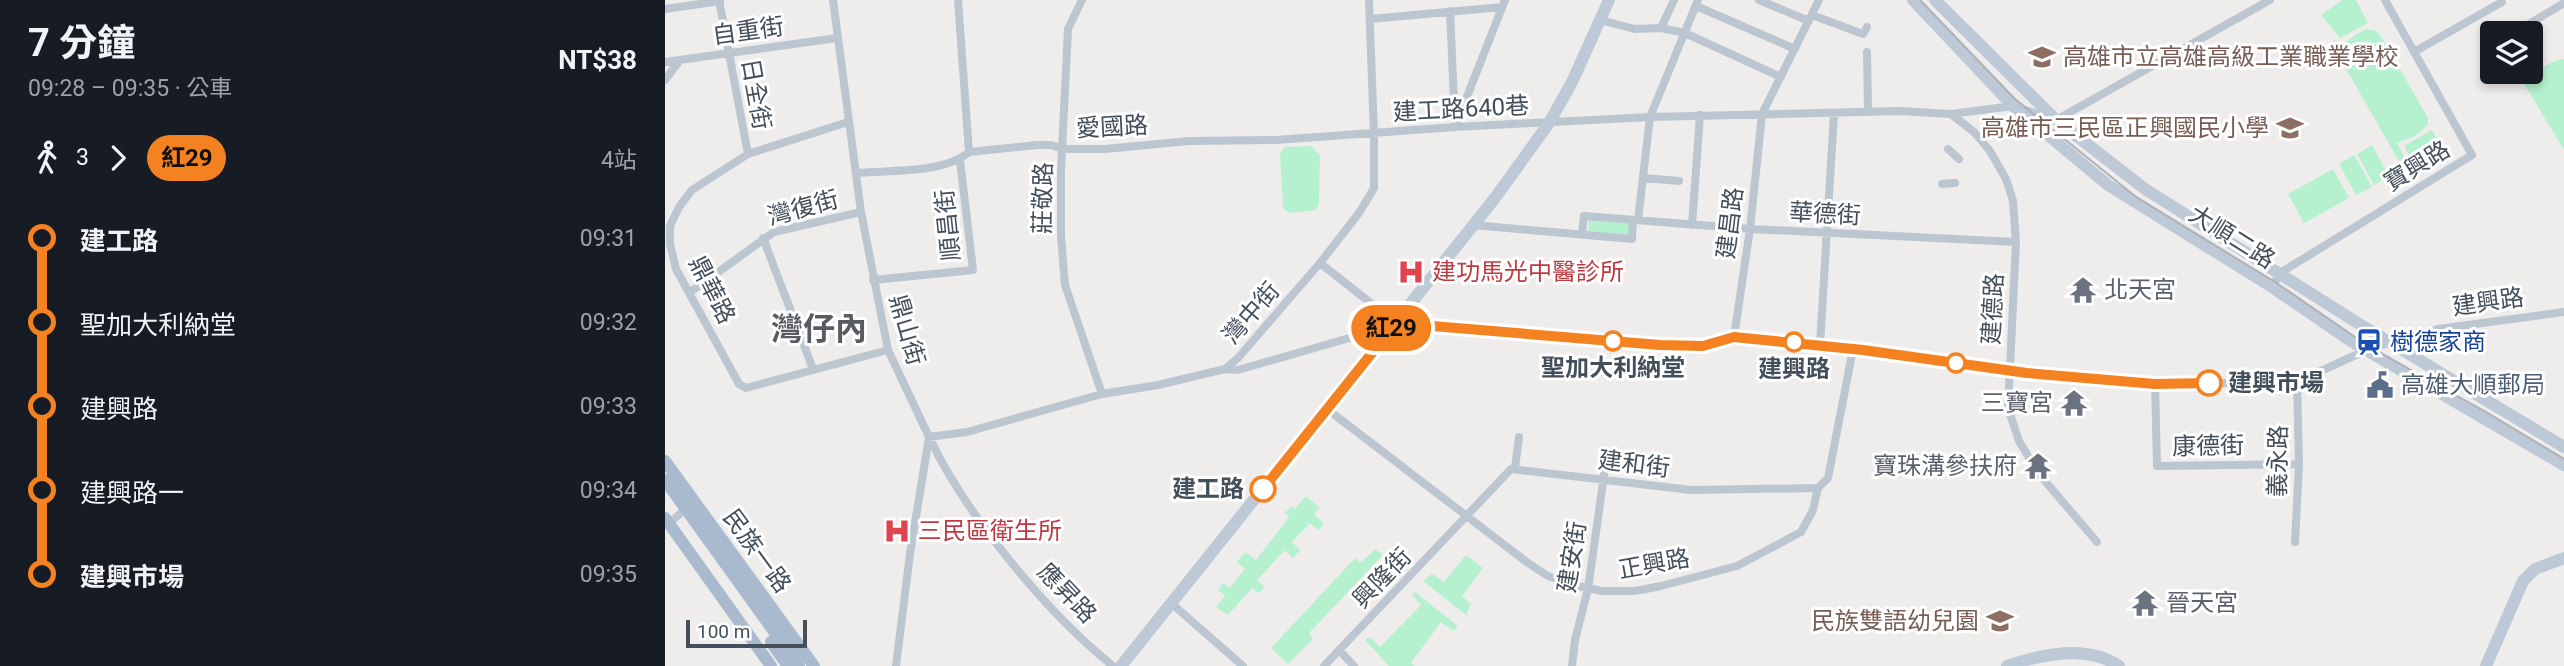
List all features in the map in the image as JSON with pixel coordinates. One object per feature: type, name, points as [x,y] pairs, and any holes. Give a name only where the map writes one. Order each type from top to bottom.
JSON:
[{"type":"main road","name":"民族一路","points":[[665,461],[814,666]]},
{"type":"main road","name":"民族一路","points":[[665,480],[799,666]]},
{"type":"main road","name":"民族一路","points":[[665,494],[788,666]]},
{"type":"main road","points":[[666,523],[771,666]]},
{"type":"street","name":"鼎山街","points":[[833,0],[861,212],[888,350],[929,437]]},
{"type":"street","name":"順昌街","points":[[958,0],[969,152]]},
{"type":"street","name":"莊敬路","points":[[1082,0],[1068,29],[1060,185],[1061,236],[1065,285],[1102,394]]},
{"type":"street","name":"灣中街","points":[[929,437],[967,432],[1102,394],[1157,385],[1225,369],[1238,358],[1320,263],[1359,213],[1374,188],[1369,0]]},
{"type":"street","points":[[1121,666],[1396,323],[1549,123],[1572,82],[1609,0]]},
{"type":"street","points":[[1661,28],[1674,0]]},
{"type":"street","points":[[1759,0],[1863,34],[1867,27]]},
{"type":"street","points":[[1762,114],[1819,0]]},
{"type":"street","name":"大順二路","points":[[1913,0],[2013,106],[2108,184],[2272,287],[2366,350],[2564,466]]},
{"type":"street","name":"大順二路","points":[[1935,0],[2056,120],[2145,189],[2389,342],[2564,447]]},
{"type":"street","points":[[1549,123],[1699,115],[1868,112],[1951,114],[2013,106],[2056,120],[2269,0]]},
{"type":"street","name":"寶興路","points":[[2272,287],[2280,273],[2472,155],[2385,0]]},
{"type":"street","points":[[2414,52],[2502,2],[2501,0]]},
{"type":"street","points":[[665,9],[720,1]]},
{"type":"street","name":"日全街","points":[[720,1],[748,154]]},
{"type":"street","points":[[1473,225],[1632,239],[1650,117],[1697,3],[1795,49]]},
{"type":"street","points":[[2534,21],[2564,3]]},
{"type":"street","points":[[1370,19],[1504,4],[1455,127]]},
{"type":"street","points":[[1450,11],[1455,127]]},
{"type":"street","points":[[1600,20],[1636,29],[1661,28],[1685,33],[1781,76]]},
{"type":"street","name":"自重街","points":[[665,62],[837,38]]},
{"type":"street","points":[[1867,52],[1868,112]]},
{"type":"street","points":[[665,80],[680,60]]},
{"type":"street","name":"建昌路","points":[[1734,337],[1750,229],[1762,114]]},
{"type":"street","points":[[1820,345],[1834,114]]},
{"type":"street","name":"建德路","points":[[1951,114],[1974,132],[1990,151],[2006,179],[2013,201],[2016,242],[2008,408],[2019,441],[2050,488],[2097,542]]},
{"type":"street","points":[[1692,225],[1699,115]]},
{"type":"street","name":"鼎華路","points":[[848,122],[748,154],[692,190],[679,207],[670,226],[668,244],[675,269],[739,384],[746,388],[888,350]]},
{"type":"street","name":"建工路640巷","points":[[1374,134],[1549,123]]},
{"type":"street","name":"愛國路","points":[[969,152],[1037,145],[1051,145],[1063,149],[1105,149],[1189,141],[1374,134]]},
{"type":"street","points":[[1948,149],[1959,159]]},
{"type":"street","points":[[856,173],[941,166],[960,160],[969,152]]},
{"type":"street","name":"順昌街","points":[[873,280],[973,270],[960,160]]},
{"type":"street","points":[[1643,178],[1678,181]]},
{"type":"street","points":[[1942,184],[1955,183]]},
{"type":"street","name":"灣復街","points":[[689,293],[774,232],[861,212]]},
{"type":"street","name":"華德街","points":[[1582,234],[1584,216],[1750,229],[2016,242]]},
{"type":"street","points":[[763,238],[813,369]]},
{"type":"street","points":[[1320,263],[1396,323]]},
{"type":"street","name":"建興路","points":[[1396,323],[1660,345],[1703,346],[1734,337],[1853,349],[2009,371],[2155,384],[2297,382],[2389,342],[2452,326],[2564,312]]},
{"type":"street","points":[[1225,369],[1238,370],[1396,323]]},
{"type":"street","name":"正興路","points":[[1327,409],[1548,576],[1588,589],[1635,591],[1737,566],[1801,532],[1813,510],[1818,488],[1828,478],[1853,349]]},
{"type":"street","name":"義永路","points":[[2295,542],[2299,464],[2297,382]]},
{"type":"street","name":"康德街","points":[[2155,384],[2157,466],[2299,464]]},
{"type":"street","points":[[896,666],[910,554],[929,437]]},
{"type":"street","name":"應昇路","points":[[929,437],[940,461],[1023,578],[1113,666]]},
{"type":"street","points":[[1467,517],[1511,469],[1515,468],[1519,437]]},
{"type":"street","name":"建安街","points":[[1572,666],[1575,640],[1588,589],[1607,454]]},
{"type":"street","name":"建和街","points":[[1515,468],[1691,490],[1818,488]]},
{"type":"street","points":[[666,523],[680,514]]},
{"type":"street","name":"興隆街","points":[[1324,666],[1467,517]]},
{"type":"street","points":[[2486,666],[2523,581],[2535,569],[2564,558]]},
{"type":"street","points":[[1171,603],[1243,666]]},
{"type":"street","points":[[1339,650],[1354,666]]},
{"type":"street","points":[[2007,666],[2029,658],[2081,652],[2096,654],[2119,666]]},
{"type":"green space","points":[[2342,0],[2356,0],[2368,23],[2340,38],[2321,15]]},
{"type":"green space","points":[[2365,29],[2376,31],[2382,38],[2428,118],[2428,125],[2415,136],[2397,143],[2409,165],[2403,168],[2331,43],[2336,40],[2340,45]]},
{"type":"green space","points":[[2564,59],[2564,150],[2524,84],[2543,84],[2543,68]]},
{"type":"green space","points":[[2432,130],[2440,144],[2412,160],[2404,146]]},
{"type":"green space","points":[[2372,145],[2389,176],[2374,185],[2357,154]]},
{"type":"green space","points":[[1311,146],[1320,155],[1319,203],[1316,210],[1289,213],[1283,207],[1280,153],[1285,147]]},
{"type":"green space","points":[[2354,155],[2372,187],[2356,195],[2339,164]]},
{"type":"green space","points":[[2333,169],[2349,198],[2304,223],[2288,194]]},
{"type":"green space","points":[[1589,219],[1631,222],[1630,235],[1588,232]]},
{"type":"green space","points":[[1306,496],[1320,508],[1314,514],[1324,524],[1318,530],[1310,523],[1292,542],[1300,550],[1293,558],[1285,550],[1257,580],[1265,587],[1259,593],[1252,588],[1228,615],[1216,607],[1225,596],[1218,590],[1223,583],[1230,588],[1245,569],[1237,562],[1245,552],[1256,560],[1289,517],[1285,513],[1291,506],[1295,509]]},
{"type":"green space","points":[[1375,549],[1383,555],[1309,633],[1313,639],[1288,664],[1271,648],[1355,558],[1361,563]]},
{"type":"green space","points":[[1466,555],[1483,568],[1462,596],[1471,604],[1466,615],[1423,581],[1432,574],[1444,582]]},
{"type":"green space","points":[[1415,592],[1458,626],[1453,631],[1441,622],[1411,663],[1415,666],[1389,666],[1365,640],[1370,637],[1380,647],[1421,605],[1412,595]]},
{"type":"tram line","points":[[1920,0],[2015,99],[2136,197],[2275,282],[2371,348],[2564,459]]},
{"type":"bus line","name":"紅29","points":[[1263,489],[1396,323],[1660,345],[1703,346],[1734,337],[1798,342],[2027,373],[2155,384],[2209,383]]},
{"type":"place","name":"高雄市立高雄高級工業職業學校","points":[[2042,57]]},
{"type":"place","name":"高雄市三民區正興國民小學","points":[[2290,128]]},
{"type":"place","name":"建功馬光中醫診所","points":[[1411,272]]},
{"type":"place","name":"北天宮","points":[[2083,290]]},
{"type":"place","name":"聖加大利納堂","points":[[1613,341]]},
{"type":"place","name":"建興路","points":[[1794,342]]},
{"type":"place","name":"樹德家商","points":[[2369,342]]},
{"type":"place","name":"建興市場","points":[[2209,383]]},
{"type":"place","name":"高雄大順郵局","points":[[2380,385]]},
{"type":"place","name":"三寶宮","points":[[2074,403]]},
{"type":"place","name":"寶珠溝參扶府","points":[[2038,466]]},
{"type":"place","name":"建工路","points":[[1263,489]]},
{"type":"place","name":"三民區衛生所","points":[[897,531]]},
{"type":"place","name":"晉天宮","points":[[2145,603]]},
{"type":"place","name":"民族雙語幼兒園","points":[[2000,621]]},
{"type":"district","name":"灣仔內","points":[[819,329]]}]
